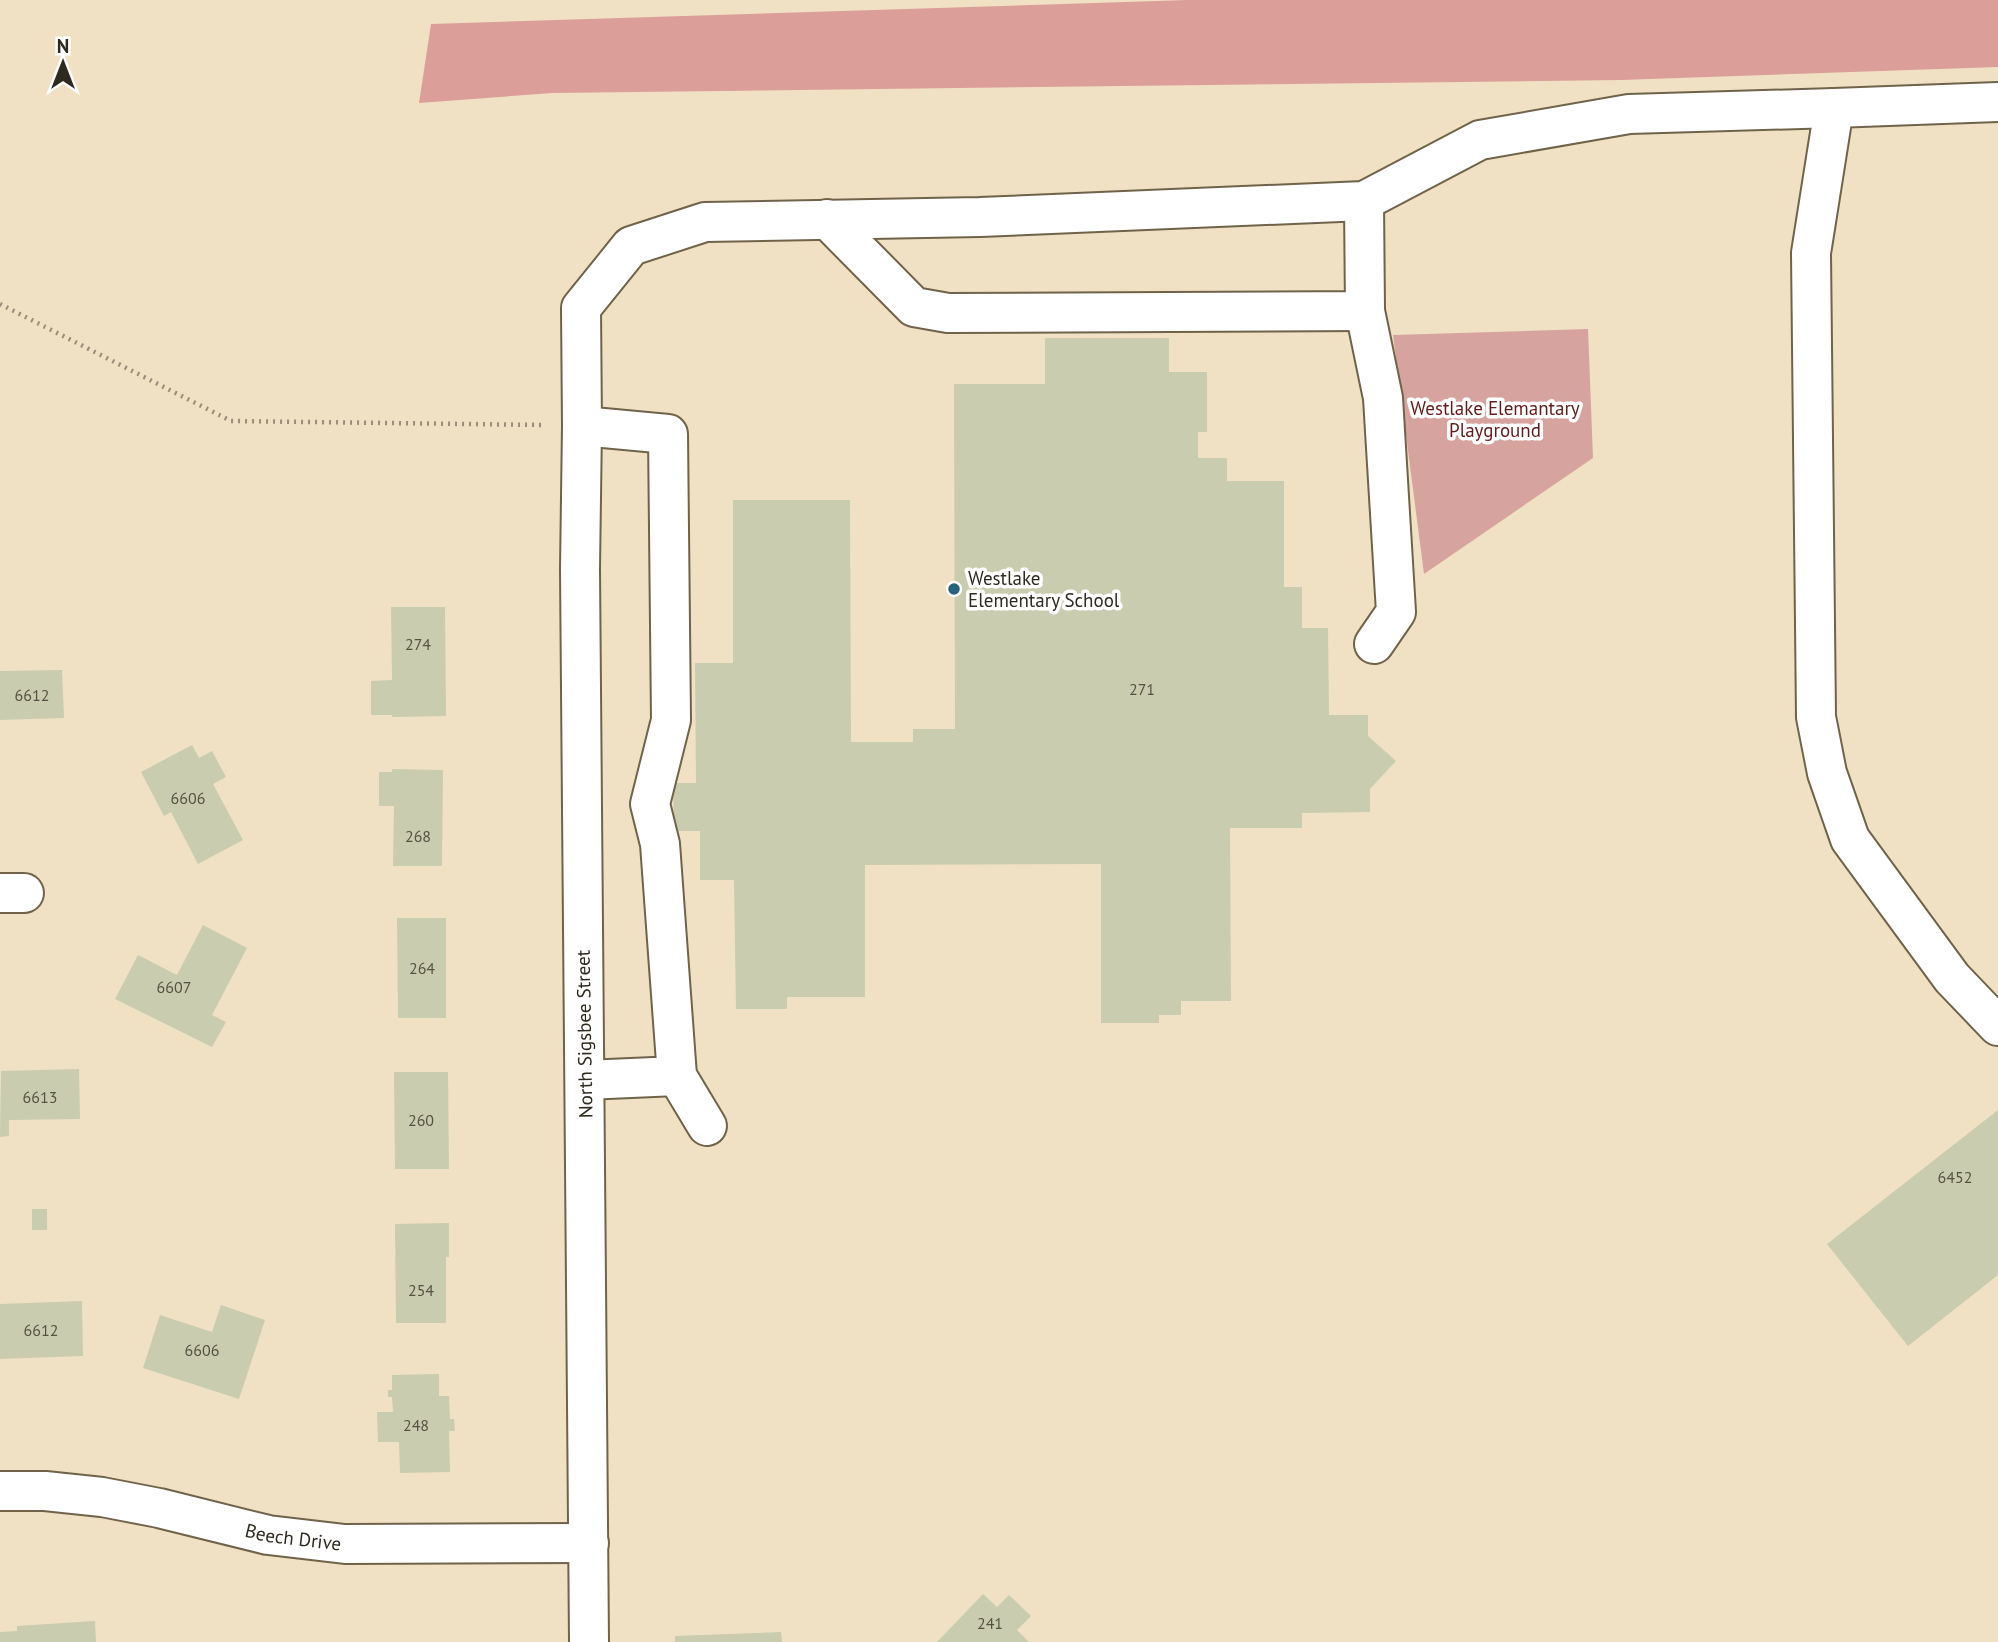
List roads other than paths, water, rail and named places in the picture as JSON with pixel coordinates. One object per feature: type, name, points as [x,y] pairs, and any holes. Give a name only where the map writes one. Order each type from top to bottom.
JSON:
[{"type":"street","points":[[1374,643],[1396,612],[1383,398],[1365,311],[1364,201],[1480,140],[1629,114],[1998,102]]},
{"type":"street","points":[[1834,108],[1811,253],[1816,717],[1827,773],[1850,839],[1952,978],[1989,1008]]},
{"type":"street","name":"North Sigsbee Street","points":[[589,1642],[580,569],[581,308],[631,246],[705,222],[980,216],[1364,201]]},
{"type":"street","points":[[827,219],[914,307],[948,313],[1365,311]]},
{"type":"street","points":[[582,426],[668,434],[671,720],[650,804],[660,844],[677,1076],[707,1126]]},
{"type":"street","points":[[584,1080],[677,1076]]},
{"type":"street","name":"Beech Drive","points":[[0,1491],[45,1491],[102,1497],[159,1507],[268,1535],[345,1544],[589,1543]]},
{"type":"place","name":"Westlake Elementary School","points":[[954,589]]},
{"type":"park label","name":"Westlake Elemantary Playground","points":[[1495,419]]}]
